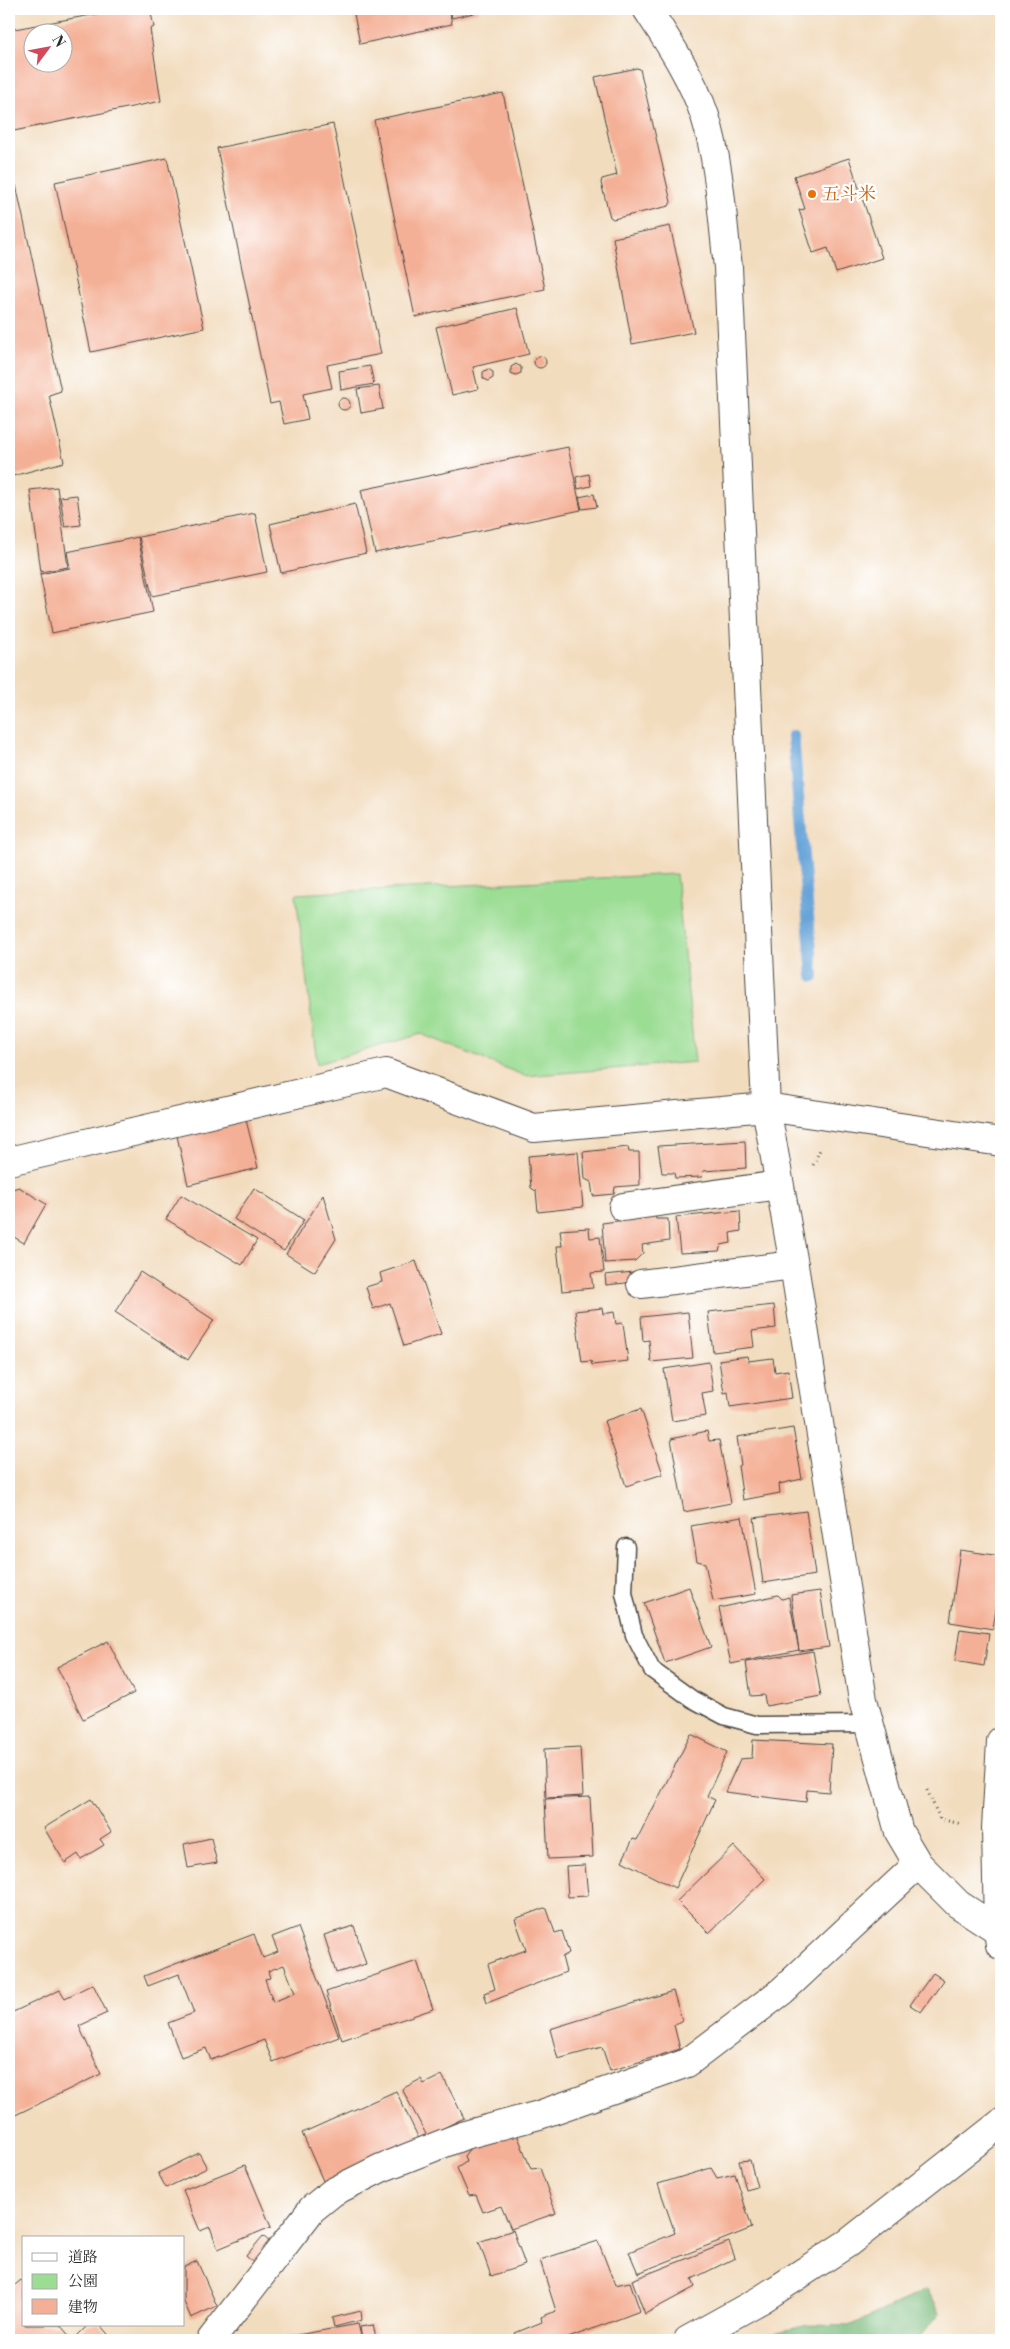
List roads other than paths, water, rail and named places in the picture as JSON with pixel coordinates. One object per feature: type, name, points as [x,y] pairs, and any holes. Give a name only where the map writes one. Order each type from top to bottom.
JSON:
[{"type":"street","points":[[648,9],[684,66],[705,116],[717,171],[728,267],[766,1107],[794,1265],[863,1700],[898,1832],[918,1864],[958,1904],[1000,1937]]},
{"type":"street","points":[[9,1161],[386,1073],[534,1128],[766,1107],[1001,1142]]},
{"type":"street","points":[[623,1207],[779,1185]]},
{"type":"street","points":[[641,1284],[794,1265]]},
{"type":"street","points":[[1000,1937],[996,1822],[1001,1741]]},
{"type":"street","points":[[211,2340],[312,2209],[333,2192],[381,2168],[465,2135],[539,2115],[687,2063],[782,1991],[918,1864]]},
{"type":"street","points":[[688,2340],[762,2299],[848,2243],[1001,2122]]},
{"type":"lane","points":[[626,1548],[624,1593],[634,1635],[652,1670],[692,1699],[724,1716],[757,1725],[869,1724]]},
{"type":"waterway","points":[[793,736],[813,976]]},
{"type":"place","name":"五斗米","points":[[812,194]]}]
